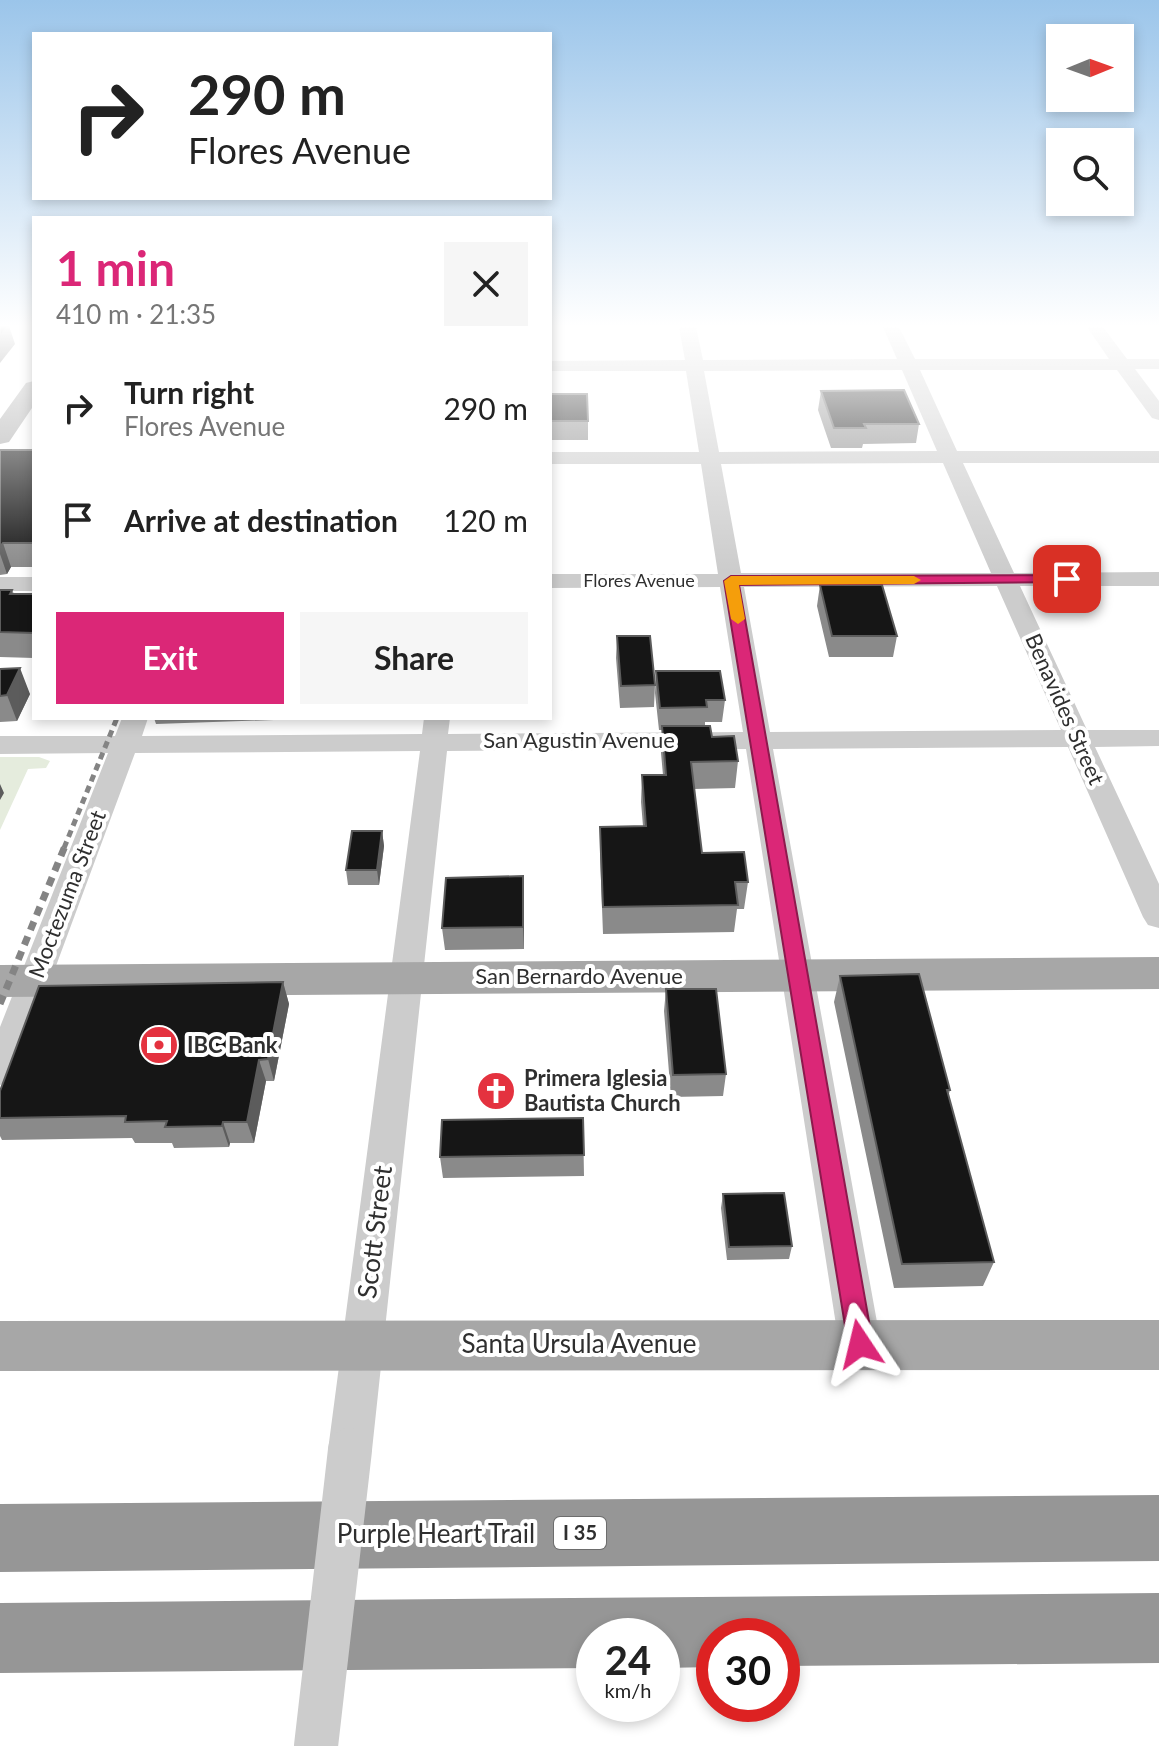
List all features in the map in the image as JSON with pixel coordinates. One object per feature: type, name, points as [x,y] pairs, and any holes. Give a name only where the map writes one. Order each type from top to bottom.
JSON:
[{"type":"highway","name":"Purple Heart Trail","points":[[0,1538],[1159,1528]]},
{"type":"highway","points":[[0,1638],[1159,1628]]},
{"type":"main road","points":[[0,437],[20,408]]},
{"type":"main road","name":"San Bernardo Avenue","points":[[17,980],[1159,973]]},
{"type":"main road","name":"Santa Ursula Avenue","points":[[0,1346],[1159,1345]]},
{"type":"street","points":[[702,408],[860,1344]]},
{"type":"street","name":"Benavides Street","points":[[929,408],[1159,917]]},
{"type":"street","points":[[552,458],[1159,457]]},
{"type":"street","name":"Flores Avenue","points":[[552,581],[1159,579]]},
{"type":"street","points":[[0,584],[32,584]]},
{"type":"street","name":"San Agustin Avenue","points":[[0,745],[130,732],[436,730],[759,740],[1159,738]]},
{"type":"street","name":"Scott Street","points":[[316,1746],[361,1344],[436,730]]},
{"type":"street","name":"Moctezuma Street","points":[[0,1071],[17,980],[130,732]]},
{"type":"green space","points":[[0,757],[39,757],[50,761],[46,768],[28,769],[0,830]]},
{"type":"building","points":[[552,408],[588,408],[588,421],[552,421]]},
{"type":"building","points":[[827,408],[912,408],[919,424],[864,424],[866,428],[834,428]]},
{"type":"building","points":[[0,450],[32,450],[32,543],[3,543],[0,547]]},
{"type":"building","points":[[820,585],[882,585],[897,636],[832,636]]},
{"type":"building","points":[[0,590],[12,590],[10,594],[32,594],[32,633],[0,632]]},
{"type":"building","points":[[617,636],[650,636],[655,685],[621,686]]},
{"type":"building","points":[[20,668],[7,695],[0,696],[0,669]]},
{"type":"building","points":[[656,671],[720,671],[725,700],[706,700],[707,707],[660,708]]},
{"type":"building","points":[[662,726],[710,726],[712,737],[734,736],[738,761],[691,762],[702,853],[744,852],[748,882],[735,882],[738,905],[603,907],[600,827],[646,826],[642,775],[666,775]]},
{"type":"building","points":[[352,831],[382,831],[377,870],[346,870]]},
{"type":"building","points":[[523,876],[523,927],[442,928],[446,878]]},
{"type":"building","points":[[919,974],[994,1262],[902,1264],[840,976]]},
{"type":"building","name":"IBC Bank","points":[[283,982],[268,1059],[259,1060],[247,1122],[223,1122],[222,1126],[165,1127],[167,1121],[125,1122],[126,1116],[0,1118],[0,1091],[39,986]]},
{"type":"building","points":[[666,989],[716,989],[726,1074],[673,1075]]},
{"type":"building","points":[[583,1118],[584,1155],[440,1157],[442,1120]]},
{"type":"building","points":[[784,1193],[792,1246],[729,1247],[723,1194]]},
{"type":"railway","points":[[64,848],[116,720]]},
{"type":"railway","points":[[0,1004],[65,846]]},
{"type":"slow traffic","points":[[738,619],[731,581],[914,580]]},
{"type":"place","name":"IBC Bank","points":[[159,1045]]},
{"type":"place","name":"Primera Iglesia Bautista Church","points":[[496,1091]]},
{"type":"route","points":[[860,1344],[731,581],[1067,579]]}]
